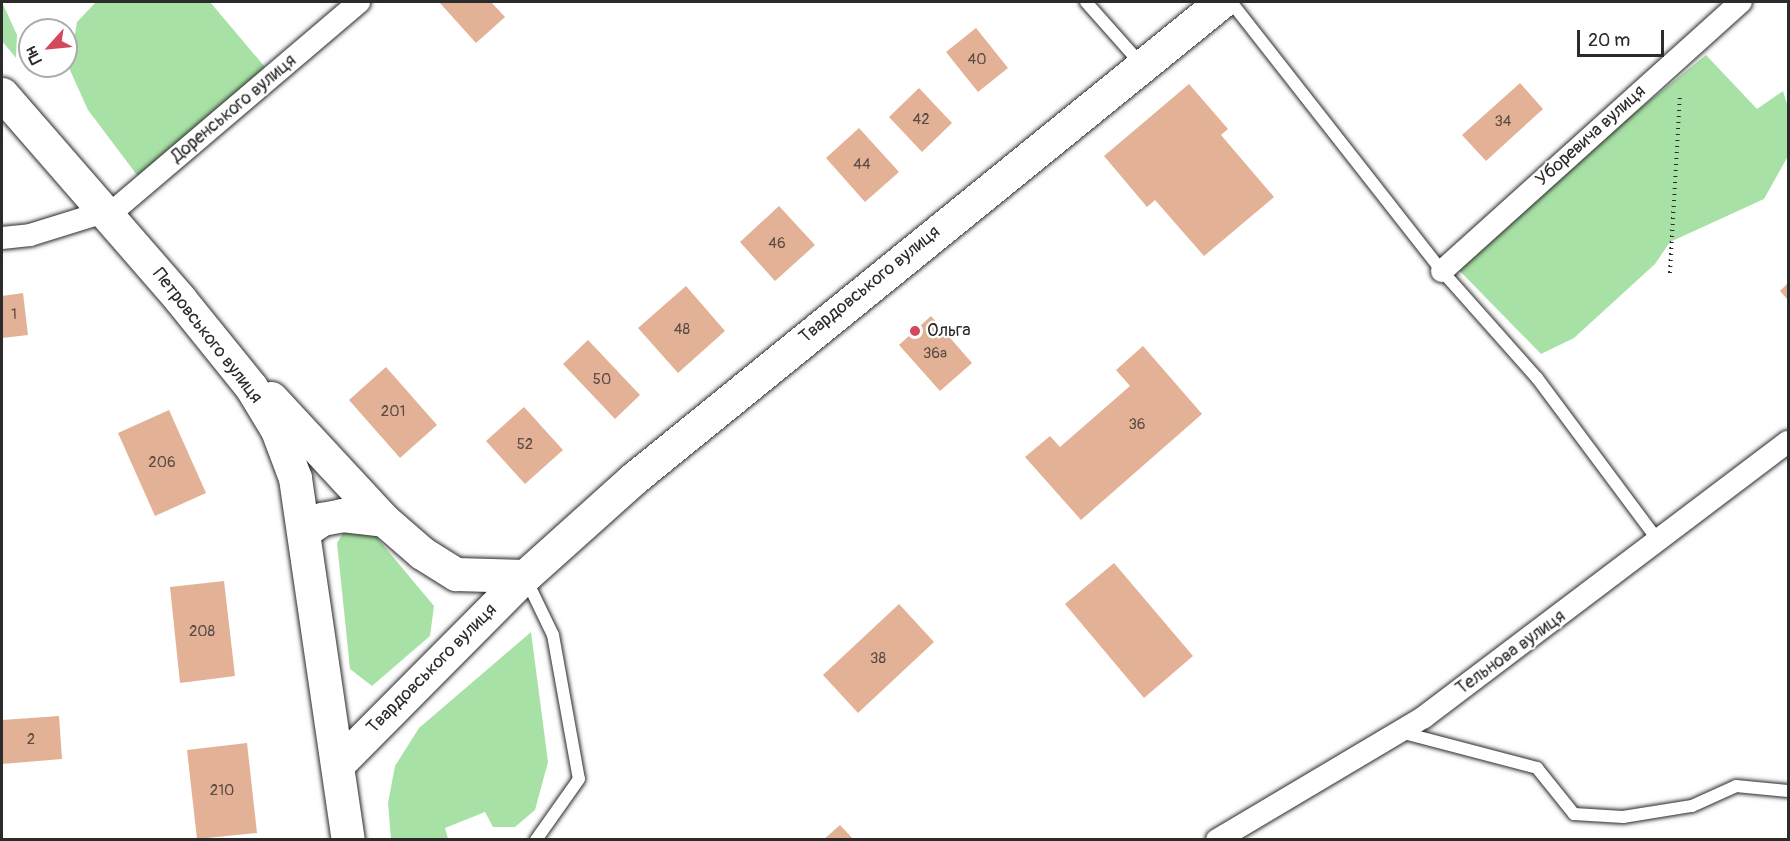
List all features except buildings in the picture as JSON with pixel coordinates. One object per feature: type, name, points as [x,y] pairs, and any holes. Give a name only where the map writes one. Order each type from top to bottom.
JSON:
[{"type":"main road","name":"Твардовського вулиця","points":[[339,763],[525,576],[633,479],[1141,64],[1221,2]]},
{"type":"main road","name":"Петровського вулиця","points":[[2,94],[180,300],[251,387],[277,430],[295,478],[339,763],[348,840]]},
{"type":"main road","name":"Твардовського вулиця","points":[[180,300],[384,520],[456,574],[525,576]]},
{"type":"main road","points":[[304,531],[322,519],[342,515],[384,520]]},
{"type":"street","name":"Доренського вулиця","points":[[106,214],[359,2]]},
{"type":"street","name":"Уборевича вулиця","points":[[1442,271],[1741,2]]},
{"type":"street","points":[[2,237],[106,214]]},
{"type":"street","name":"Тельнова вулиця","points":[[1217,840],[1399,732],[1660,543],[1788,442]]},
{"type":"lane","points":[[1086,2],[1141,64]]},
{"type":"lane","points":[[1231,2],[1442,271],[1537,378],[1660,543]]},
{"type":"lane","points":[[525,576],[552,635],[579,779],[536,840]]},
{"type":"lane","points":[[1399,732],[1538,768],[1574,814],[1623,817],[1692,806],[1737,786],[1788,791]]},
{"type":"path","points":[[1670,273],[1669,214],[1686,51]]},
{"type":"green space","points":[[2,2],[17,35],[16,58],[2,41]]},
{"type":"green space","points":[[96,2],[210,2],[270,73],[140,179],[88,110],[74,78],[78,78],[78,21]]},
{"type":"green space","points":[[1706,55],[1757,109],[1783,91],[1788,107],[1788,156],[1764,199],[1670,242],[1655,264],[1574,338],[1541,354],[1451,262]]},
{"type":"green space","points":[[346,528],[373,533],[434,606],[430,636],[372,686],[350,669],[337,543]]},
{"type":"green space","points":[[531,632],[548,762],[535,810],[515,827],[493,827],[485,812],[445,828],[448,839],[391,839],[388,803],[395,766],[419,728]]},
{"type":"place","name":"Ольга","points":[[915,331]]}]
